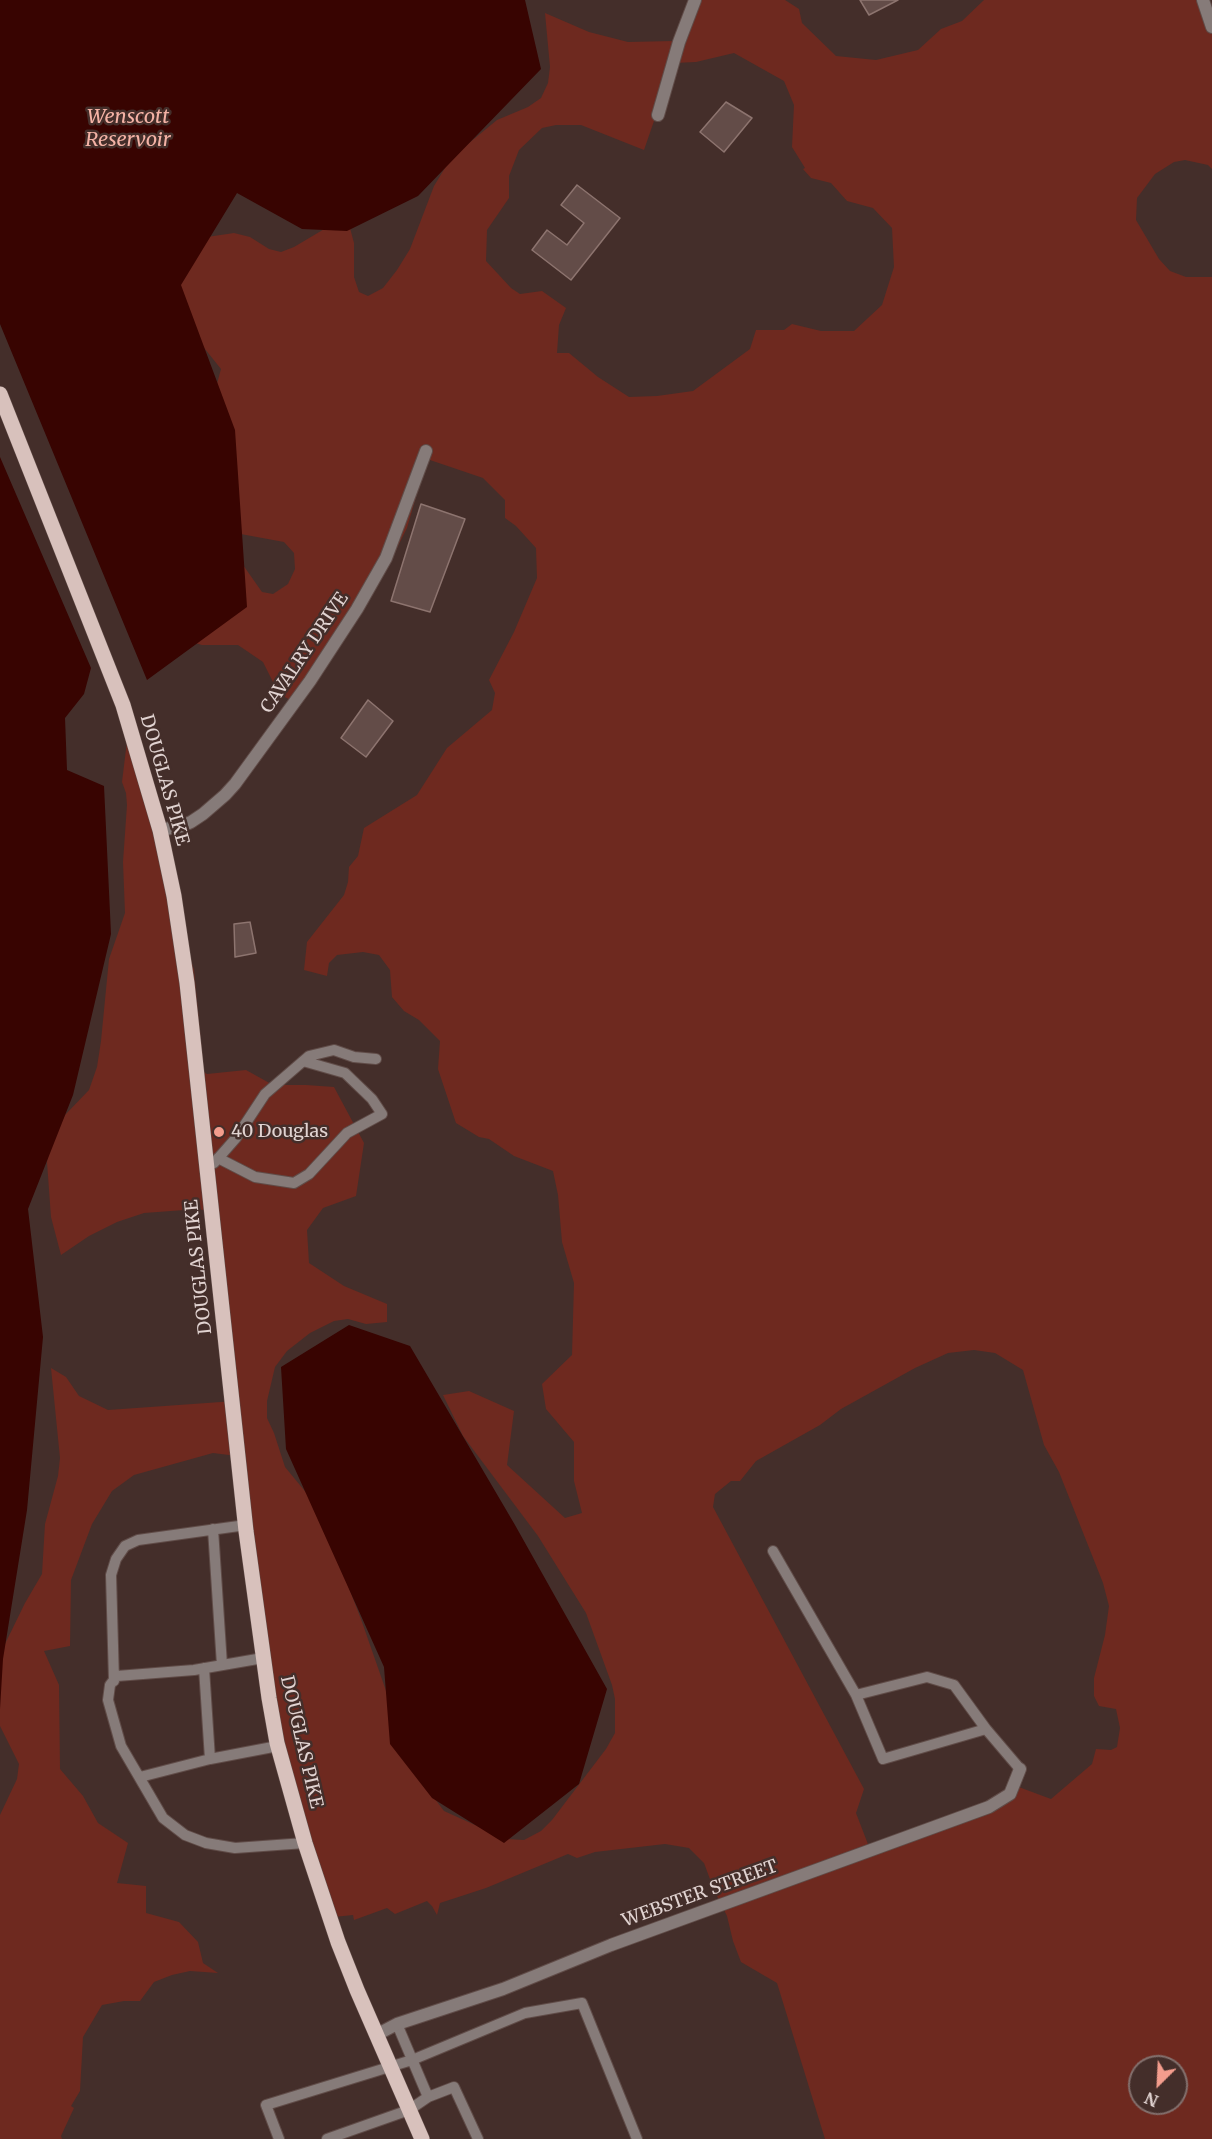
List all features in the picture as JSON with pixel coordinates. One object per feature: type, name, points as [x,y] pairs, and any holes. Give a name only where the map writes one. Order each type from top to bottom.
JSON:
[{"type":"main road","name":"DOUGLAS PIKE","points":[[0,394],[123,705],[160,830],[174,896],[187,984],[246,1525],[268,1698],[278,1746],[305,1843],[338,1942],[422,2139]]},
{"type":"street","points":[[658,115],[679,42],[695,0]]},
{"type":"street","points":[[1203,0],[1212,27]]},
{"type":"street","name":"CAVALRY DRIVE","points":[[160,830],[191,822],[204,814],[225,795],[310,681],[357,609],[386,558],[426,451]]},
{"type":"street","name":"WEBSTER STREET","points":[[376,2035],[397,2024],[503,1989],[611,1945],[989,1807],[1010,1794],[1020,1769]]},
{"type":"lane","points":[[208,1170],[236,1138],[264,1094],[309,1056],[334,1050],[354,1057],[376,1059]]},
{"type":"lane","points":[[218,1158],[255,1177],[294,1183],[309,1174],[347,1133],[382,1114],[372,1099],[345,1073],[303,1061]]},
{"type":"lane","points":[[114,1681],[111,1575],[116,1559],[125,1546],[138,1540],[246,1525]]},
{"type":"lane","points":[[213,1529],[222,1665]]},
{"type":"lane","points":[[773,1551],[856,1695],[883,1759],[986,1729]]},
{"type":"lane","points":[[263,1658],[204,1668],[117,1676],[110,1685],[108,1700],[121,1746],[164,1818],[185,1835],[206,1843],[235,1848],[305,1843]]},
{"type":"lane","points":[[204,1668],[210,1759]]},
{"type":"lane","points":[[856,1695],[927,1677],[954,1685],[986,1729],[1020,1769]]},
{"type":"lane","points":[[140,1778],[210,1759],[278,1746]]},
{"type":"lane","points":[[279,2139],[266,2105],[412,2060],[525,2013],[582,2003],[637,2139]]},
{"type":"lane","points":[[397,2024],[428,2097]]},
{"type":"lane","points":[[327,2139],[409,2110],[428,2097],[454,2087],[478,2139]]},
{"type":"shaded area","points":[[697,0],[785,0],[799,9],[802,23],[836,56],[876,60],[918,50],[941,29],[962,21],[984,0],[1202,0],[1212,25],[1212,169],[1208,165],[1185,160],[1174,162],[1155,174],[1137,198],[1136,220],[1159,259],[1170,271],[1186,277],[1212,277],[1212,2139],[825,2139],[777,1983],[741,1962],[727,1916],[704,1863],[689,1848],[665,1844],[595,1852],[577,1858],[568,1854],[486,1888],[440,1903],[437,1915],[427,1901],[395,1914],[387,1908],[354,1920],[353,1915],[334,1917],[271,1702],[237,1456],[213,1453],[134,1475],[112,1491],[92,1524],[71,1580],[70,1646],[44,1651],[59,1685],[60,1769],[83,1796],[98,1823],[128,1843],[117,1883],[146,1886],[146,1913],[179,1922],[198,1942],[203,1963],[218,1973],[190,1971],[172,1975],[154,1982],[140,2001],[102,2005],[83,2037],[80,2091],[71,2106],[74,2108],[61,2136],[62,2139],[0,2139],[0,1815],[17,1779],[19,1764],[0,1726],[0,1661],[5,1644],[42,1574],[45,1524],[58,1476],[60,1458],[51,1368],[66,1377],[79,1396],[108,1410],[235,1401],[213,1212],[198,1209],[144,1213],[117,1222],[89,1236],[61,1255],[51,1217],[47,1162],[50,1145],[65,1115],[89,1090],[97,1067],[109,959],[125,913],[123,862],[127,805],[122,782],[127,741],[194,970],[204,1072],[207,1074],[246,1070],[273,1085],[334,1087],[364,1143],[356,1196],[323,1208],[307,1230],[309,1263],[344,1286],[387,1304],[387,1322],[366,1324],[348,1319],[334,1321],[310,1333],[287,1351],[275,1367],[267,1401],[267,1418],[285,1467],[318,1507],[399,1728],[435,1799],[444,1811],[506,1839],[524,1840],[541,1831],[552,1820],[606,1749],[615,1733],[615,1699],[612,1685],[586,1613],[538,1536],[463,1436],[443,1395],[469,1391],[514,1411],[507,1465],[565,1518],[582,1513],[574,1481],[574,1442],[546,1409],[542,1384],[572,1355],[574,1283],[562,1242],[558,1195],[553,1171],[514,1156],[489,1139],[479,1137],[456,1123],[438,1069],[440,1041],[419,1020],[404,1011],[392,997],[390,970],[379,955],[363,952],[337,955],[329,963],[327,976],[304,970],[307,942],[344,895],[349,867],[358,856],[364,828],[417,795],[447,748],[492,710],[495,693],[489,680],[514,632],[537,578],[536,548],[516,526],[505,518],[505,500],[483,478],[427,459],[407,528],[390,562],[298,704],[279,694],[263,662],[238,645],[202,645],[185,640],[243,565],[262,592],[273,594],[288,584],[295,569],[294,553],[284,542],[219,530],[215,391],[221,369],[193,334],[181,294],[181,276],[207,237],[234,233],[250,237],[269,249],[281,252],[326,228],[350,228],[354,243],[354,277],[359,292],[368,296],[383,288],[410,249],[434,186],[448,163],[497,120],[528,107],[541,98],[548,83],[550,67],[545,13],[589,32],[628,42],[674,41]],"holes":[[[734,53],[784,81],[794,105],[792,147],[805,168],[803,169],[811,178],[831,183],[847,201],[873,208],[892,228],[894,267],[882,305],[854,331],[821,331],[792,324],[784,330],[756,330],[750,349],[693,391],[629,397],[598,377],[569,353],[557,353],[559,325],[566,308],[542,291],[520,294],[511,288],[486,261],[487,230],[509,198],[509,176],[519,150],[542,128],[556,125],[581,125],[644,150],[674,63],[696,62]],[[974,1350],[995,1353],[1023,1370],[1044,1445],[1059,1472],[1103,1583],[1109,1606],[1105,1635],[1094,1678],[1094,1696],[1099,1706],[1116,1709],[1120,1728],[1117,1747],[1111,1750],[1096,1749],[1092,1764],[1051,1799],[1016,1786],[981,1812],[871,1852],[856,1813],[864,1789],[713,1507],[715,1494],[731,1481],[740,1481],[756,1461],[820,1425],[841,1409],[915,1368],[948,1353]]]},
{"type":"water","name":"Wenscott Reservoir","points":[[0,0],[525,0],[541,69],[418,196],[347,231],[302,229],[237,193],[181,285],[235,430],[247,607],[147,680],[0,324]]},
{"type":"water","points":[[0,457],[91,668],[84,694],[65,718],[67,770],[104,786],[111,934],[73,1095],[28,1209],[43,1337],[27,1510],[3,1659],[0,1709]]},
{"type":"water","points":[[349,1325],[410,1346],[515,1525],[607,1689],[579,1784],[504,1843],[432,1798],[390,1744],[384,1667],[286,1449],[281,1367]]},
{"type":"building","points":[[860,0],[898,0],[869,15]]},
{"type":"building","points":[[726,102],[752,118],[724,152],[700,132]]},
{"type":"building","points":[[577,185],[620,218],[571,280],[532,250],[547,230],[567,245],[584,223],[561,205]]},
{"type":"building","points":[[421,504],[465,519],[430,612],[391,601]]},
{"type":"building","points":[[368,700],[393,721],[366,757],[341,738]]},
{"type":"building","points":[[250,922],[256,953],[235,957],[234,924]]},
{"type":"place","name":"40 Douglas","points":[[219,1132]]}]
